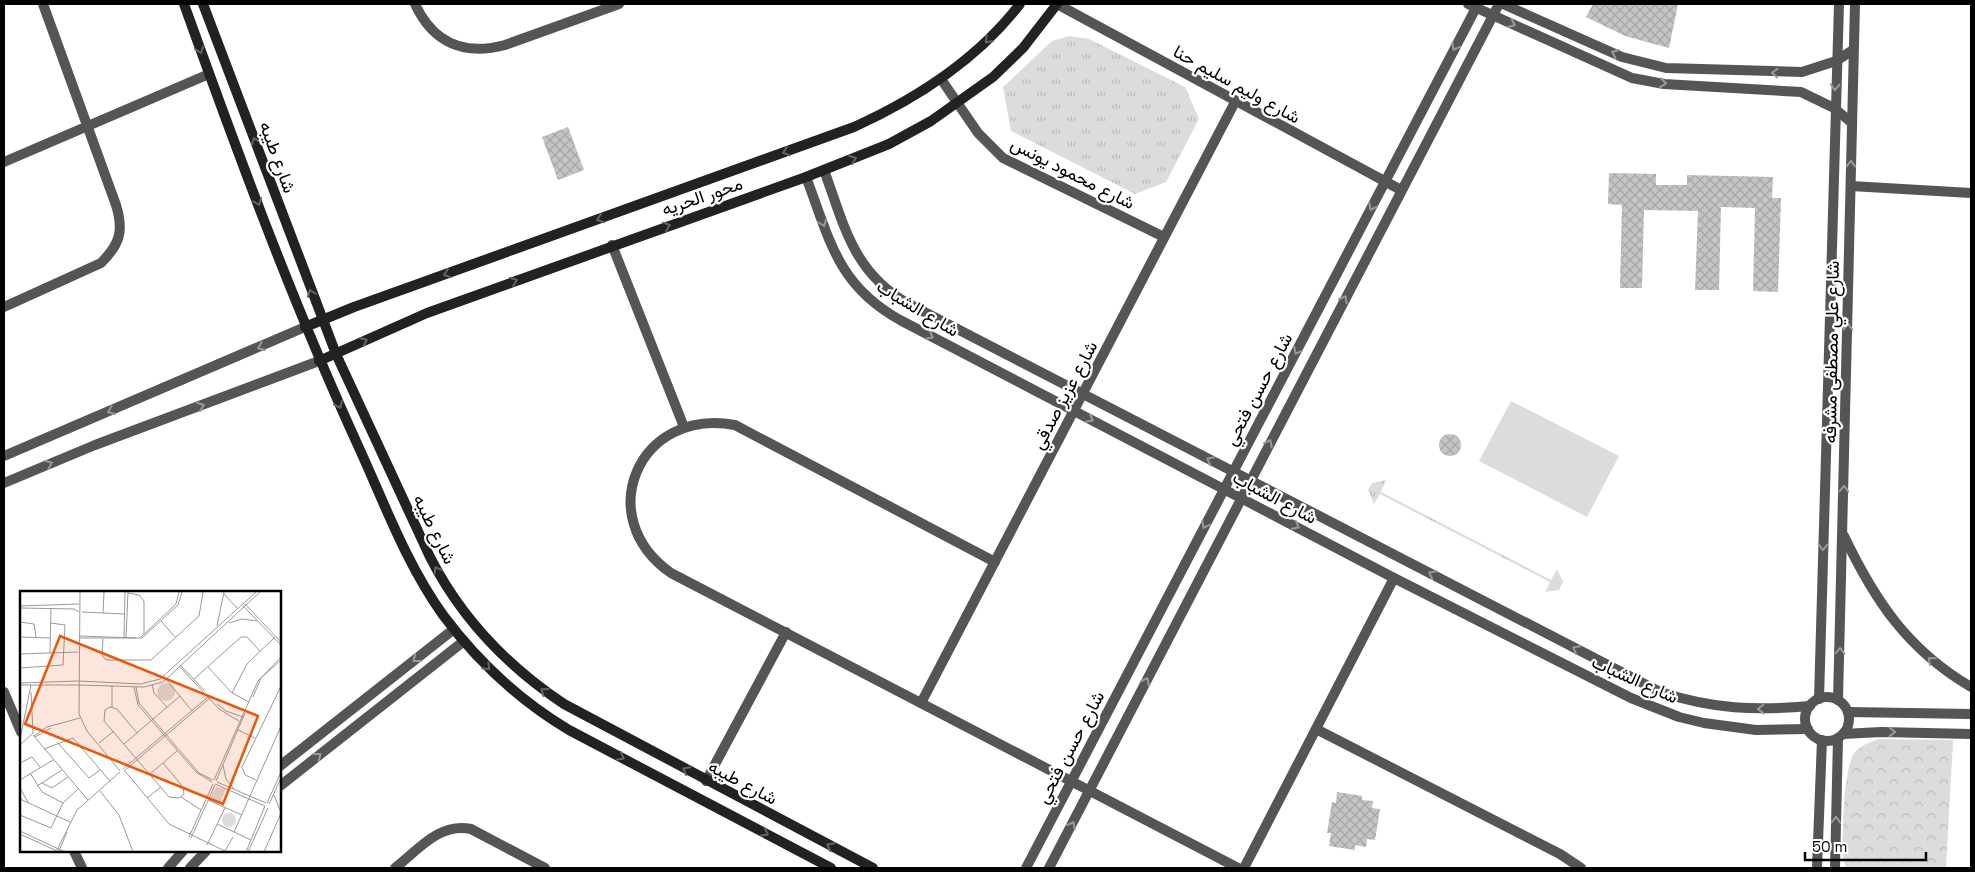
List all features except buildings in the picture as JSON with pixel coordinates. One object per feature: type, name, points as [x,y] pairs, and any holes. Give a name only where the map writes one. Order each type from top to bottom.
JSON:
[{"type":"main road","name":"شارع طيبه","points":[[184,4],[319,361],[412,564],[431,598],[454,629],[505,684],[552,720],[831,868]]},
{"type":"main road","name":"شارع طيبه","points":[[204,4],[336,354],[434,565],[458,604],[480,633],[519,672],[564,704],[873,868]]},
{"type":"main road","name":"محور الحريه","points":[[305,327],[832,136],[876,118],[940,79],[986,42],[1020,4]]},
{"type":"main road","name":"محور الحريه","points":[[319,361],[427,313],[612,245],[806,177],[889,144],[957,104],[1010,61],[1036,34],[1057,4]]},
{"type":"street","points":[[4,307],[94,267],[113,252],[119,237],[121,220],[89,126],[43,4]]},
{"type":"street","points":[[415,4],[426,23],[444,40],[474,50],[490,49],[505,45],[619,4]]},
{"type":"street","name":"شارع وليم سليم حنا","points":[[1057,4],[1235,102],[1401,190]]},
{"type":"street","points":[[1501,4],[1622,57],[1666,68],[1782,73],[1802,72],[1836,61],[1853,50]]},
{"type":"street","name":"شارع حسن فتحي","points":[[1049,868],[1401,190],[1493,15],[1501,4]]},
{"type":"street","name":"شارع علي مصطفى مشرفه","points":[[1819,699],[1834,108],[1839,4]]},
{"type":"street","name":"شارع علي مصطفى مشرفه","points":[[1838,700],[1854,4]]},
{"type":"street","points":[[1474,5],[1632,78],[1664,84],[1800,92],[1834,108],[1852,123]]},
{"type":"street","name":"شارع حسن فتحي","points":[[1026,868],[1385,182],[1474,5]]},
{"type":"street","points":[[4,162],[209,74]]},
{"type":"street","name":"شارع محمود يونس","points":[[940,79],[978,133],[1003,158],[1164,237]]},
{"type":"street","name":"شارع عزيز صدقي","points":[[921,703],[1235,102]]},
{"type":"street","name":"شارع الشباب","points":[[824,170],[855,253],[867,271],[883,287],[907,304],[1083,392],[1249,481],[1660,692],[1708,706],[1733,709],[1810,706]]},
{"type":"street","name":"شارع الشباب","points":[[806,177],[839,262],[847,277],[871,302],[900,320],[1394,578],[1655,708],[1704,723],[1730,728],[1808,729]]},
{"type":"street","points":[[1851,186],[1971,193]]},
{"type":"street","points":[[612,245],[684,427]]},
{"type":"street","points":[[4,456],[305,327]]},
{"type":"street","points":[[4,482],[95,445],[319,361]]},
{"type":"street","points":[[994,562],[751,431],[718,422],[701,422],[684,427],[659,442],[649,452],[637,472],[631,495],[631,510],[640,540],[659,564],[671,573],[1238,868]]},
{"type":"street","points":[[1843,535],[1868,583],[1898,628],[1938,666],[1971,687]]},
{"type":"street","points":[[1244,868],[1394,578]]},
{"type":"street","points":[[281,765],[454,629]]},
{"type":"street","points":[[706,781],[786,632]]},
{"type":"street","points":[[281,785],[464,641]]},
{"type":"street","points":[[4,692],[20,730]]},
{"type":"street","points":[[1835,868],[1841,736],[1849,723],[1848,712],[1838,700],[1829,697],[1819,699],[1810,706],[1806,718],[1808,729],[1816,738],[1822,740],[1841,736],[1881,732],[1971,734]]},
{"type":"street","points":[[1848,712],[1971,714]]},
{"type":"street","points":[[1316,729],[1560,854],[1581,868]]},
{"type":"street","points":[[1817,868],[1822,740]]},
{"type":"street","points":[[396,868],[443,830],[462,827],[545,868]]},
{"type":"street","points":[[74,852],[82,868]]},
{"type":"street","points":[[168,868],[182,852]]},
{"type":"street","points":[[190,868],[205,852]]},
{"type":"green space","points":[[1069,36],[1089,39],[1185,87],[1199,119],[1166,182],[1135,194],[1011,131],[1003,87],[1052,41]]},
{"type":"green space","points":[[1511,401],[1619,456],[1587,517],[1479,461]]},
{"type":"green space","points":[[1386,480],[1381,492],[1551,580],[1557,569],[1563,582],[1559,590],[1545,592],[1550,582],[1380,494],[1374,504],[1368,490],[1372,483]]},
{"type":"green space","points":[[1879,739],[1953,740],[1946,868],[1846,868],[1842,853],[1844,800],[1848,771],[1855,752],[1860,747]]}]
